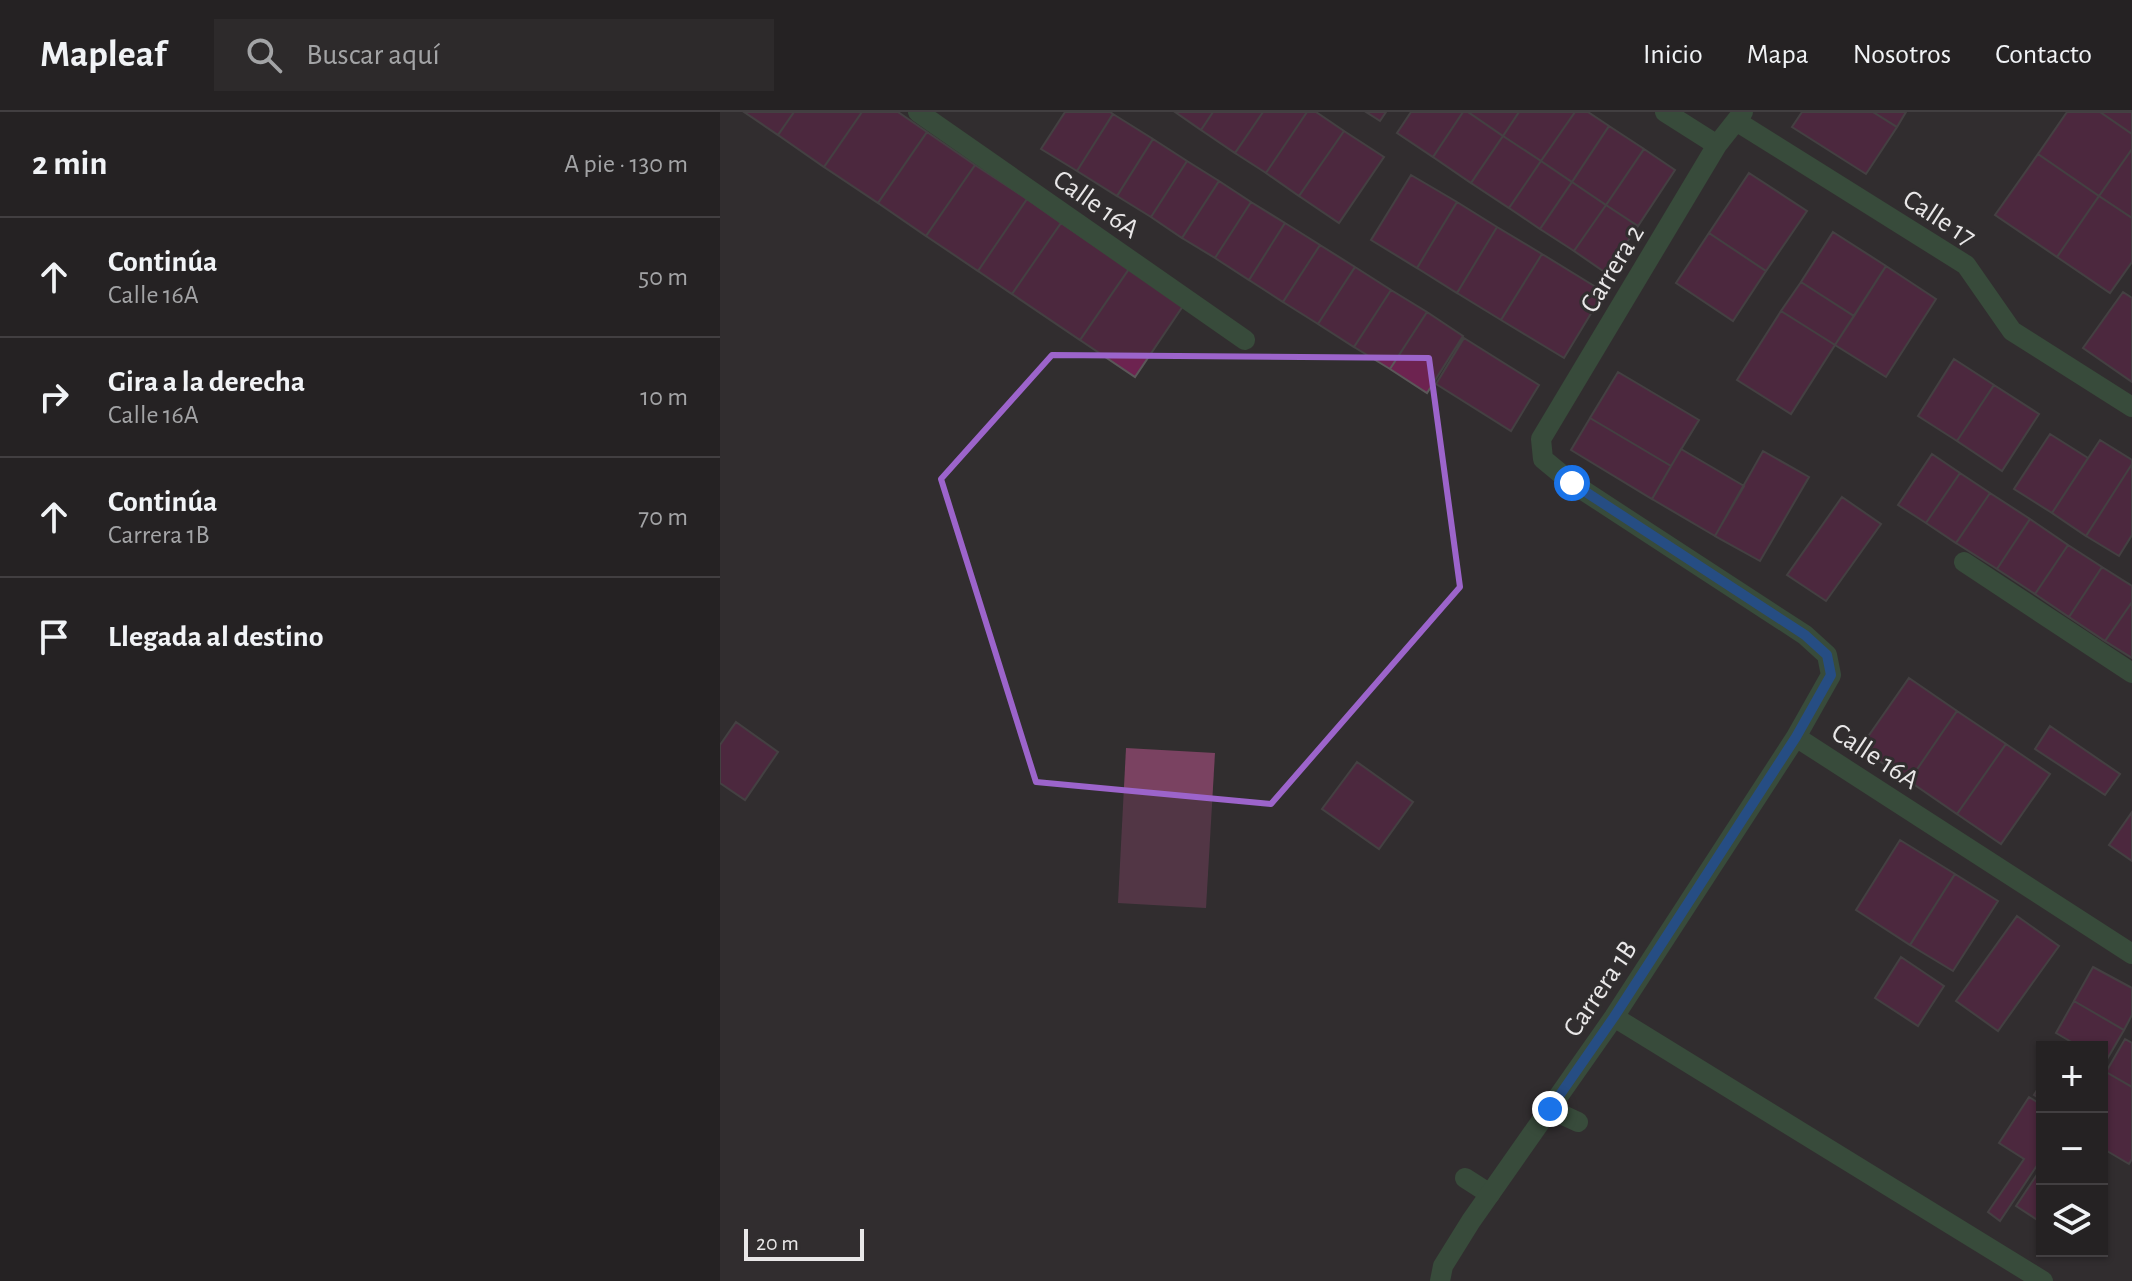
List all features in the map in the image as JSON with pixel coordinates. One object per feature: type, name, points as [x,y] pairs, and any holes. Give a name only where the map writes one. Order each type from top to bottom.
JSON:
[{"type":"street","name":"Calle 16A","points":[[918,112],[1245,340]]},
{"type":"street","points":[[1665,112],[1717,145]]},
{"type":"street","name":"Carrera 2","points":[[1543,459],[1541,439],[1717,145],[1740,116]]},
{"type":"street","name":"Calle 17","points":[[1740,116],[1966,265],[2012,331],[2132,407]]},
{"type":"street","name":"Calle 16A","points":[[1543,459],[1572,483],[1805,635],[1827,655],[1831,675],[1796,737],[2132,954]]},
{"type":"street","points":[[1964,562],[2132,673]]},
{"type":"street","name":"Carrera 1B","points":[[1441,1274],[1490,1194],[1614,1017],[1796,737]]},
{"type":"street","points":[[1614,1017],[2043,1281]]},
{"type":"street","points":[[1550,1109],[1578,1122]]},
{"type":"street","points":[[1465,1178],[1490,1194]]},
{"type":"highlighted area","points":[[1052,355],[1429,358],[1460,587],[1271,804],[1036,782],[941,479]]},
{"type":"shaded area","points":[[1126,748],[1215,753],[1206,908],[1118,903]]},
{"type":"building","points":[[744,112],[794,112],[778,135]]},
{"type":"building","points":[[794,112],[862,112],[824,167],[778,135]]},
{"type":"building","points":[[862,112],[898,112],[927,132],[878,203],[824,167]]},
{"type":"building","points":[[1065,112],[1113,114],[1077,171],[1041,149]]},
{"type":"building","points":[[1175,112],[1213,112],[1201,130]]},
{"type":"building","points":[[1213,112],[1263,112],[1235,153],[1201,130]]},
{"type":"building","points":[[1263,112],[1307,112],[1266,173],[1235,153]]},
{"type":"building","points":[[1307,112],[1316,112],[1344,131],[1299,196],[1266,173]]},
{"type":"building","points":[[1366,112],[1386,112],[1380,121]]},
{"type":"building","points":[[1411,112],[1463,112],[1433,157],[1397,133]]},
{"type":"building","points":[[1463,112],[1468,112],[1503,136],[1471,183],[1433,157]]},
{"type":"building","points":[[1468,112],[1519,112],[1503,136]]},
{"type":"building","points":[[1519,112],[1575,112],[1541,161],[1503,136]]},
{"type":"building","points":[[1575,112],[1588,112],[1609,126],[1572,182],[1541,161]]},
{"type":"building","points":[[1802,112],[1873,112],[1897,127],[1866,174],[1792,127]]},
{"type":"building","points":[[1873,112],[1906,112],[1897,127]]},
{"type":"building","points":[[2067,112],[2100,112],[2132,134],[2132,149],[2099,196],[2038,154]]},
{"type":"building","points":[[2100,112],[2132,112],[2132,134]]},
{"type":"building","points":[[1113,114],[1153,139],[1117,196],[1077,171]]},
{"type":"building","points":[[1609,126],[1644,149],[1606,205],[1572,182]]},
{"type":"building","points":[[1344,131],[1384,157],[1339,223],[1299,196]]},
{"type":"building","points":[[927,132],[975,165],[926,236],[878,203]]},
{"type":"building","points":[[1503,136],[1541,161],[1509,208],[1471,183]]},
{"type":"building","points":[[1153,139],[1187,161],[1151,217],[1117,196]]},
{"type":"building","points":[[1644,149],[1675,170],[1638,226],[1606,205]]},
{"type":"building","points":[[2132,149],[2132,218],[2099,196]]},
{"type":"building","points":[[2038,154],[2099,196],[2057,257],[1995,215]]},
{"type":"building","points":[[1187,161],[1219,181],[1182,238],[1151,217]]},
{"type":"building","points":[[1541,161],[1572,182],[1540,229],[1509,208]]},
{"type":"building","points":[[975,165],[1027,199],[978,271],[926,236]]},
{"type":"building","points":[[1749,173],[1807,211],[1766,271],[1709,233]]},
{"type":"building","points":[[1411,175],[1457,202],[1417,268],[1371,240]]},
{"type":"building","points":[[1219,181],[1251,202],[1215,258],[1182,238]]},
{"type":"building","points":[[1572,182],[1606,205],[1574,251],[1540,229]]},
{"type":"building","points":[[2099,196],[2132,218],[2132,262],[2110,293],[2057,257]]},
{"type":"building","points":[[1027,199],[1061,223],[1012,294],[978,271]]},
{"type":"building","points":[[1251,202],[1285,223],[1249,280],[1215,258]]},
{"type":"building","points":[[1457,202],[1497,227],[1457,293],[1417,268]]},
{"type":"building","points":[[1606,205],[1638,226],[1606,273],[1574,251]]},
{"type":"building","points":[[1061,223],[1129,269],[1080,340],[1012,294]]},
{"type":"building","points":[[1285,223],[1320,245],[1283,302],[1249,280]]},
{"type":"building","points":[[1497,227],[1542,254],[1501,320],[1457,293]]},
{"type":"building","points":[[1833,232],[1886,266],[1854,316],[1801,282]]},
{"type":"building","points":[[1709,233],[1766,271],[1733,321],[1676,283]]},
{"type":"building","points":[[1320,245],[1355,267],[1318,324],[1283,302]]},
{"type":"building","points":[[1542,254],[1604,292],[1564,358],[1501,320]]},
{"type":"building","points":[[1886,266],[1936,299],[1886,377],[1835,345]]},
{"type":"building","points":[[1355,267],[1391,290],[1354,347],[1318,324]]},
{"type":"building","points":[[1129,269],[1183,306],[1135,377],[1080,340]]},
{"type":"building","points":[[1801,282],[1854,316],[1835,345],[1781,311]]},
{"type":"building","points":[[1391,290],[1427,312],[1390,369],[1354,347]]},
{"type":"building","points":[[2123,292],[2132,298],[2132,382],[2083,348]]},
{"type":"building","points":[[1781,311],[1835,345],[1791,414],[1737,380]]},
{"type":"building","points":[[1427,312],[1463,336],[1427,393],[1390,369]]},
{"type":"building","points":[[1464,338],[1539,385],[1511,431],[1436,384]]},
{"type":"building","points":[[1954,359],[1994,385],[1957,441],[1918,416]]},
{"type":"building","points":[[1618,372],[1699,420],[1671,466],[1590,418]]},
{"type":"building","points":[[1994,385],[2039,414],[2002,471],[1957,441]]},
{"type":"building","points":[[1590,418],[1671,466],[1652,499],[1571,450]]},
{"type":"building","points":[[2050,434],[2088,458],[2052,513],[2014,489]]},
{"type":"building","points":[[2100,440],[2132,460],[2132,464],[2086,536],[2052,513]]},
{"type":"building","points":[[1681,449],[1744,486],[1715,536],[1652,499]]},
{"type":"building","points":[[1763,451],[1809,477],[1760,561],[1715,536]]},
{"type":"building","points":[[1932,454],[1960,473],[1926,523],[1898,505]]},
{"type":"building","points":[[2132,464],[2132,535],[2119,556],[2086,536]]},
{"type":"building","points":[[1960,473],[1990,493],[1956,543],[1926,523]]},
{"type":"building","points":[[1990,493],[2030,519],[1997,569],[1956,543]]},
{"type":"building","points":[[1842,497],[1881,524],[1826,601],[1787,575]]},
{"type":"building","points":[[2030,519],[2068,545],[2035,594],[1997,569]]},
{"type":"building","points":[[2068,545],[2102,567],[2069,617],[2035,594]]},
{"type":"building","points":[[2102,567],[2132,586],[2132,602],[2105,641],[2069,617]]},
{"type":"building","points":[[2132,602],[2132,658],[2105,641]]},
{"type":"building","points":[[1909,678],[1957,711],[1909,781],[1860,748]]},
{"type":"building","points":[[1957,711],[2006,744],[1957,814],[1909,781]]},
{"type":"building","points":[[736,722],[778,752],[745,800],[720,783],[720,745]]},
{"type":"building","points":[[2050,726],[2120,774],[2105,795],[2035,749]]},
{"type":"building","points":[[2006,744],[2050,774],[2001,844],[1957,814]]},
{"type":"building","points":[[1357,762],[1413,802],[1379,849],[1322,809]]},
{"type":"building","points":[[2132,812],[2132,861],[2109,845]]},
{"type":"building","points":[[1900,840],[1955,874],[1910,945],[1856,910]]},
{"type":"building","points":[[1955,874],[1998,901],[1953,971],[1910,945]]},
{"type":"building","points":[[2017,916],[2059,946],[1998,1031],[1956,1001]]},
{"type":"building","points":[[1901,957],[1944,986],[1918,1026],[1875,998]]},
{"type":"building","points":[[2093,967],[2132,988],[2132,1015],[2124,1030],[2074,1001]]},
{"type":"building","points":[[2074,1001],[2124,1030],[2108,1058],[2108,1041],[2070,1041],[2056,1033]]},
{"type":"building","points":[[2125,1039],[2132,1043],[2132,1087],[2108,1073]]},
{"type":"building","points":[[2108,1073],[2132,1087],[2132,1159],[2129,1164],[2108,1152]]},
{"type":"building","points":[[2029,1097],[2036,1101],[2036,1167],[2000,1221],[1988,1212],[2024,1159],[1999,1143]]},
{"type":"building","points":[[2036,1176],[2036,1219],[2016,1206]]},
{"type":"route","points":[[1550,1109],[1614,1017],[1796,737],[1831,675],[1827,655],[1805,635],[1572,483]]}]
